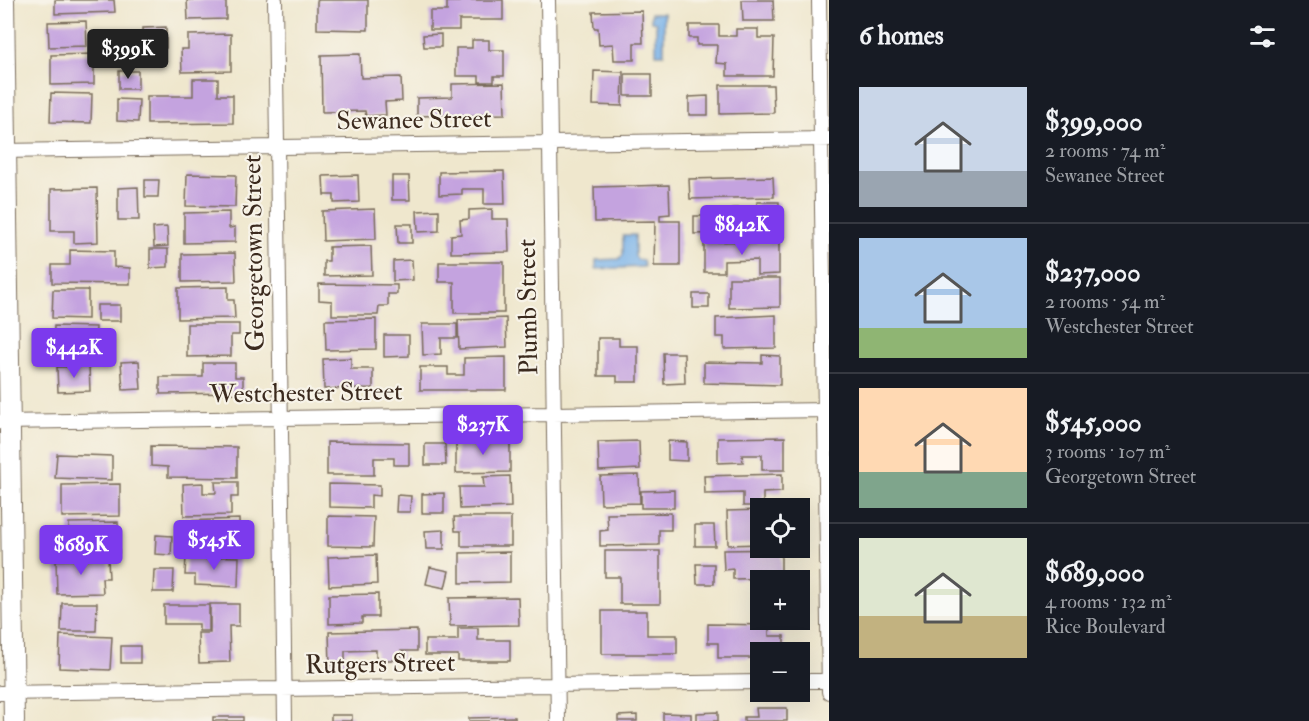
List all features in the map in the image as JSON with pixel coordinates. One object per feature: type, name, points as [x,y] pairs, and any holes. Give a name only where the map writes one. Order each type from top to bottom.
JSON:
[{"type":"street","points":[[4,0],[7,693],[15,721]]},
{"type":"street","name":"Georgetown Street","points":[[275,0],[285,721]]},
{"type":"street","name":"Plumb Street","points":[[548,0],[558,721]]},
{"type":"street","points":[[819,0],[825,139],[829,692]]},
{"type":"street","name":"Sewanee Street","points":[[3,151],[825,139]]},
{"type":"street","name":"Westchester Street","points":[[5,422],[827,410]]},
{"type":"street","points":[[810,681],[829,681]]},
{"type":"street","name":"Rutgers Street","points":[[7,693],[750,682]]},
{"type":"water","points":[[651,13],[664,13],[664,54],[656,54],[656,22],[651,21]]},
{"type":"water","points":[[623,235],[635,235],[635,256],[638,260],[643,260],[644,267],[596,269],[596,260],[619,259],[623,255]]},
{"type":"building","points":[[55,0],[114,0],[115,12],[55,14]]},
{"type":"building","points":[[187,0],[226,0],[226,19],[188,20]]},
{"type":"building","points":[[368,0],[368,30],[317,29],[317,1]]},
{"type":"building","points":[[459,0],[503,0],[503,20],[459,20],[459,30],[430,30],[430,11],[447,11],[447,2],[459,2]]},
{"type":"building","points":[[742,0],[773,0],[774,21],[743,21]]},
{"type":"building","points":[[642,11],[643,43],[634,43],[634,60],[614,60],[613,44],[599,45],[598,28],[594,28],[593,12]]},
{"type":"building","points":[[86,21],[87,46],[49,47],[48,22]]},
{"type":"building","points":[[689,25],[719,25],[719,36],[736,36],[736,29],[758,29],[758,38],[774,38],[773,76],[727,76],[727,64],[716,63],[717,45],[697,45],[697,38],[689,38]]},
{"type":"building","points":[[166,27],[166,48],[144,49],[143,28]]},
{"type":"building","points":[[231,34],[231,71],[182,72],[181,49],[188,49],[188,35]]},
{"type":"building","points":[[441,34],[441,47],[424,47],[423,35]]},
{"type":"building","points":[[112,36],[127,36],[127,48],[111,48]]},
{"type":"building","points":[[472,40],[489,40],[489,50],[504,50],[504,76],[494,76],[494,82],[479,82],[479,76],[456,76],[456,48],[472,48]]},
{"type":"building","points":[[94,54],[94,84],[51,85],[51,55]]},
{"type":"building","points":[[360,54],[361,78],[401,77],[402,101],[385,102],[386,115],[366,116],[365,111],[322,112],[321,55]]},
{"type":"building","points":[[119,71],[138,71],[138,89],[119,89]]},
{"type":"building","points":[[594,71],[623,72],[622,106],[593,105]]},
{"type":"building","points":[[625,74],[652,74],[652,96],[625,96]]},
{"type":"building","points":[[193,79],[218,79],[218,95],[233,95],[233,123],[147,124],[147,96],[193,96]]},
{"type":"building","points":[[504,83],[505,114],[417,116],[417,98],[452,97],[452,84]]},
{"type":"building","points":[[720,85],[773,85],[774,113],[720,114]]},
{"type":"building","points":[[51,93],[92,94],[91,123],[50,122]]},
{"type":"building","points":[[708,96],[708,115],[689,115],[689,97]]},
{"type":"building","points":[[117,99],[139,100],[138,122],[117,121]]},
{"type":"building","points":[[504,171],[505,204],[484,204],[484,189],[462,189],[462,194],[439,195],[439,172]]},
{"type":"building","points":[[187,174],[236,175],[235,207],[186,206]]},
{"type":"building","points":[[358,175],[359,202],[334,203],[334,195],[324,195],[323,176]]},
{"type":"building","points":[[392,176],[409,176],[410,200],[392,200]]},
{"type":"building","points":[[773,177],[774,197],[690,199],[689,179]]},
{"type":"building","points":[[145,180],[159,180],[158,197],[145,197]]},
{"type":"building","points":[[669,185],[670,214],[660,215],[660,221],[680,221],[680,266],[654,266],[655,221],[595,222],[594,187]]},
{"type":"building","points":[[138,187],[139,220],[118,220],[118,188]]},
{"type":"building","points":[[97,188],[98,242],[74,243],[74,231],[51,231],[51,189]]},
{"type":"building","points":[[757,202],[779,202],[779,237],[733,237],[733,208],[757,208]]},
{"type":"building","points":[[375,209],[376,239],[323,241],[322,211]]},
{"type":"building","points":[[492,209],[492,219],[508,219],[509,252],[451,253],[451,235],[461,234],[460,220],[469,219],[469,210]]},
{"type":"building","points":[[439,210],[439,231],[418,232],[417,211]]},
{"type":"building","points":[[229,212],[229,228],[235,227],[235,242],[184,243],[184,213]]},
{"type":"building","points":[[694,216],[725,216],[725,233],[694,234]]},
{"type":"building","points":[[397,224],[412,224],[412,243],[398,243]]},
{"type":"building","points":[[167,227],[168,246],[154,247],[153,228]]},
{"type":"building","points":[[757,241],[757,243],[779,243],[779,274],[757,275],[757,260],[724,261],[724,272],[704,272],[704,242]]},
{"type":"building","points":[[371,246],[372,275],[324,276],[324,261],[329,261],[329,247]]},
{"type":"building","points":[[150,249],[168,249],[168,267],[150,268]]},
{"type":"building","points":[[70,250],[114,251],[114,267],[130,268],[130,284],[52,283],[52,265],[70,265]]},
{"type":"building","points":[[235,253],[236,281],[182,282],[182,254]]},
{"type":"building","points":[[412,260],[413,280],[393,281],[393,261]]},
{"type":"building","points":[[439,262],[504,262],[504,313],[454,313],[454,282],[439,282]]},
{"type":"building","points":[[729,278],[780,278],[780,307],[729,308]]},
{"type":"building","points":[[319,284],[397,285],[397,294],[388,294],[388,306],[379,306],[378,315],[332,315],[332,301],[319,300]]},
{"type":"building","points":[[228,287],[228,300],[234,300],[235,318],[178,319],[178,288]]},
{"type":"building","points":[[53,290],[88,290],[88,319],[52,318]]},
{"type":"building","points":[[693,294],[709,294],[709,308],[693,308]]},
{"type":"building","points":[[97,305],[120,305],[120,321],[97,321]]},
{"type":"building","points":[[776,315],[776,348],[724,349],[724,337],[716,337],[716,318]]},
{"type":"building","points":[[506,318],[507,347],[459,349],[458,320]]},
{"type":"building","points":[[376,319],[376,349],[326,350],[325,320]]},
{"type":"building","points":[[187,324],[239,324],[239,335],[231,335],[231,356],[187,357]]},
{"type":"building","points":[[422,324],[457,324],[457,338],[441,338],[441,354],[423,355]]},
{"type":"building","points":[[54,326],[96,327],[95,344],[89,344],[88,354],[53,353]]},
{"type":"building","points":[[384,335],[409,335],[409,356],[384,357]]},
{"type":"building","points":[[598,338],[619,338],[619,346],[638,346],[638,382],[617,382],[617,376],[598,376]]},
{"type":"building","points":[[663,353],[684,353],[685,383],[664,384]]},
{"type":"building","points":[[762,355],[780,356],[780,385],[704,383],[704,362],[762,363]]},
{"type":"building","points":[[506,357],[506,390],[420,390],[420,367],[448,367],[448,375],[464,375],[464,358]]},
{"type":"building","points":[[351,358],[351,369],[373,369],[373,388],[324,389],[323,359]]},
{"type":"building","points":[[139,361],[141,389],[123,390],[121,362]]},
{"type":"building","points":[[203,363],[235,363],[235,377],[243,377],[243,393],[160,394],[160,377],[203,377]]},
{"type":"building","points":[[89,366],[90,391],[58,392],[57,367]]},
{"type":"building","points":[[785,437],[785,470],[762,470],[762,455],[742,455],[743,462],[718,463],[718,438]]},
{"type":"building","points":[[510,439],[510,472],[456,473],[456,440]]},
{"type":"building","points":[[639,441],[640,469],[599,471],[598,442]]},
{"type":"building","points":[[668,441],[687,442],[687,461],[668,460]]},
{"type":"building","points":[[327,442],[409,443],[409,465],[394,465],[394,458],[374,458],[374,475],[327,475]]},
{"type":"building","points":[[425,444],[445,444],[446,465],[425,465]]},
{"type":"building","points":[[151,446],[237,447],[237,478],[168,477],[168,467],[151,466]]},
{"type":"building","points":[[57,454],[112,456],[112,480],[55,478]]},
{"type":"building","points":[[782,474],[782,492],[763,493],[763,498],[750,498],[750,506],[743,506],[743,493],[705,494],[704,476]]},
{"type":"building","points":[[639,475],[640,503],[601,504],[600,476]]},
{"type":"building","points":[[510,476],[511,507],[460,509],[459,487],[484,487],[483,477]]},
{"type":"building","points":[[215,482],[238,482],[238,497],[231,497],[231,515],[184,516],[183,484],[203,483],[203,493],[216,493]]},
{"type":"building","points":[[120,484],[120,516],[62,517],[62,485]]},
{"type":"building","points":[[329,484],[380,485],[380,496],[371,495],[371,508],[329,507]]},
{"type":"building","points":[[674,490],[674,508],[641,508],[641,491]]},
{"type":"building","points":[[444,493],[444,513],[422,513],[422,494]]},
{"type":"building","points":[[397,495],[411,496],[410,512],[396,512]]},
{"type":"building","points":[[750,510],[750,544],[728,545],[727,511]]},
{"type":"building","points":[[671,513],[671,530],[659,530],[659,545],[600,546],[600,531],[608,530],[607,514]]},
{"type":"building","points":[[328,516],[374,517],[373,547],[328,546]]},
{"type":"building","points":[[454,517],[511,517],[511,546],[461,546],[461,531],[455,531]]},
{"type":"building","points":[[239,519],[240,549],[187,550],[186,521]]},
{"type":"building","points":[[118,522],[119,553],[63,555],[62,537],[69,537],[69,523]]},
{"type":"building","points":[[695,525],[714,525],[715,546],[695,546]]},
{"type":"building","points":[[444,530],[444,549],[426,549],[425,531]]},
{"type":"building","points":[[156,535],[172,536],[171,555],[155,554]]},
{"type":"building","points":[[723,550],[750,550],[750,558],[781,558],[781,570],[750,570],[750,579],[733,579],[733,569],[724,570]]},
{"type":"building","points":[[605,551],[660,551],[660,604],[620,604],[620,577],[605,577]]},
{"type":"building","points":[[510,552],[510,582],[460,583],[460,553]]},
{"type":"building","points":[[376,555],[377,584],[329,586],[328,557]]},
{"type":"building","points":[[186,556],[239,557],[238,587],[195,585],[195,575],[185,575]]},
{"type":"building","points":[[108,559],[109,578],[102,578],[103,593],[57,594],[56,560]]},
{"type":"building","points":[[696,564],[714,564],[714,584],[697,584]]},
{"type":"building","points":[[430,567],[449,571],[445,588],[426,584]]},
{"type":"building","points":[[154,570],[174,570],[173,592],[153,592]]},
{"type":"building","points":[[378,594],[378,617],[362,617],[362,623],[329,624],[329,595]]},
{"type":"building","points":[[518,597],[519,625],[450,626],[449,598]]},
{"type":"building","points":[[62,603],[97,603],[96,631],[61,631]]},
{"type":"building","points":[[210,604],[239,604],[239,626],[229,626],[230,662],[199,663],[198,633],[210,633]]},
{"type":"building","points":[[164,605],[209,605],[209,631],[199,631],[199,624],[164,624]]},
{"type":"building","points":[[602,611],[647,611],[647,635],[677,635],[677,654],[602,654]]},
{"type":"building","points":[[708,624],[750,625],[750,630],[769,630],[769,636],[784,636],[784,642],[750,642],[750,658],[718,658],[718,643],[708,643]]},
{"type":"building","points":[[458,628],[478,628],[478,640],[510,640],[510,661],[458,661],[458,655],[425,655],[425,640],[458,640]]},
{"type":"building","points":[[417,630],[417,651],[401,651],[402,660],[376,660],[376,650],[345,651],[345,665],[330,665],[329,632]]},
{"type":"building","points":[[60,635],[112,637],[110,670],[59,668]]},
{"type":"building","points":[[121,646],[140,646],[140,663],[121,663]]},
{"type":"building","points":[[756,708],[787,708],[787,721],[744,721],[744,717],[757,717]]},
{"type":"building","points":[[718,712],[718,721],[697,721],[697,713]]},
{"type":"building","points":[[663,713],[691,714],[691,721],[663,721]]},
{"type":"building","points":[[331,715],[352,715],[352,721],[331,721]]},
{"type":"building","points":[[637,715],[637,721],[618,721],[618,716]]},
{"type":"building","points":[[213,717],[243,717],[243,721],[213,721]]},
{"type":"building","points":[[515,717],[515,721],[469,721],[469,718]]}]
